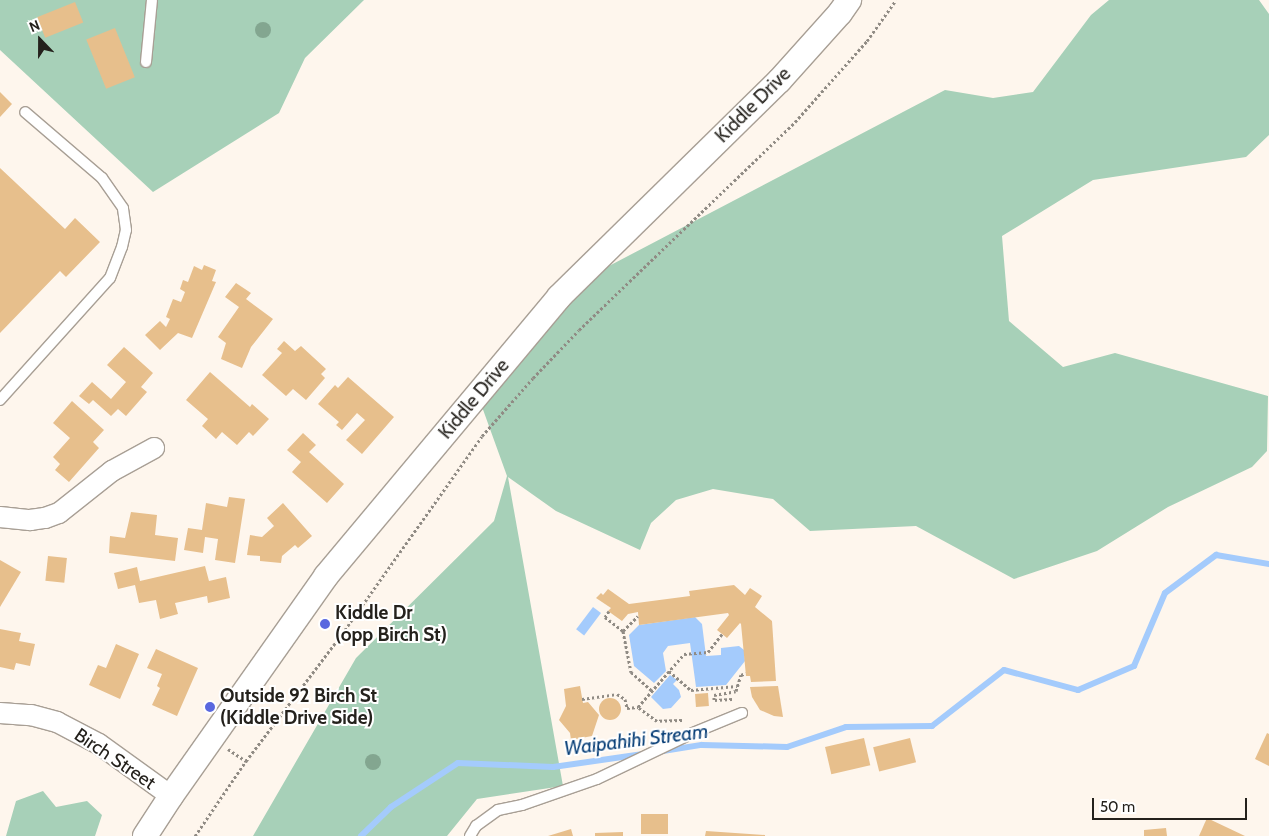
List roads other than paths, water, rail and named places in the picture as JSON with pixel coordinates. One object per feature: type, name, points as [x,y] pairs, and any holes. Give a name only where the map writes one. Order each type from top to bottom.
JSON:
[{"type":"street","name":"Kiddle Drive","points":[[145,836],[171,796],[326,576],[559,297],[778,81],[840,13],[849,0]]},
{"type":"street","points":[[0,517],[30,520],[45,518],[59,513],[112,471],[154,448]]},
{"type":"street","name":"Birch Street","points":[[0,713],[31,715],[57,722],[99,744],[171,796]]},
{"type":"lane","points":[[146,62],[152,0]]},
{"type":"lane","points":[[0,400],[110,278],[122,247],[126,230],[123,208],[102,178],[25,112]]},
{"type":"lane","points":[[470,836],[476,826],[498,810],[522,805],[597,779],[693,733],[742,713]]},
{"type":"water","points":[[593,607],[601,613],[584,635],[576,629]]},
{"type":"water","points":[[695,617],[702,624],[706,656],[721,655],[721,648],[739,646],[744,650],[745,661],[726,685],[696,687],[690,643],[668,646],[663,653],[666,671],[654,683],[634,666],[629,635],[639,625]]},
{"type":"water","points":[[670,675],[677,680],[673,684],[679,690],[681,697],[671,708],[663,709],[651,697]]},
{"type":"waterway","name":"Waipahihi Stream","points":[[663,751],[702,745],[787,747],[846,727],[932,726],[1004,670],[1078,690],[1134,666],[1165,593],[1216,555],[1269,564]]},
{"type":"waterway","name":"Waipahihi Stream","points":[[361,836],[391,807],[458,763],[553,767],[643,754]]},
{"type":"place","name":"Kiddle Dr (opp Birch St)","points":[[325,624]]},
{"type":"place","name":"Outside 92 Birch St (Kiddle Drive Side)","points":[[210,707]]}]
